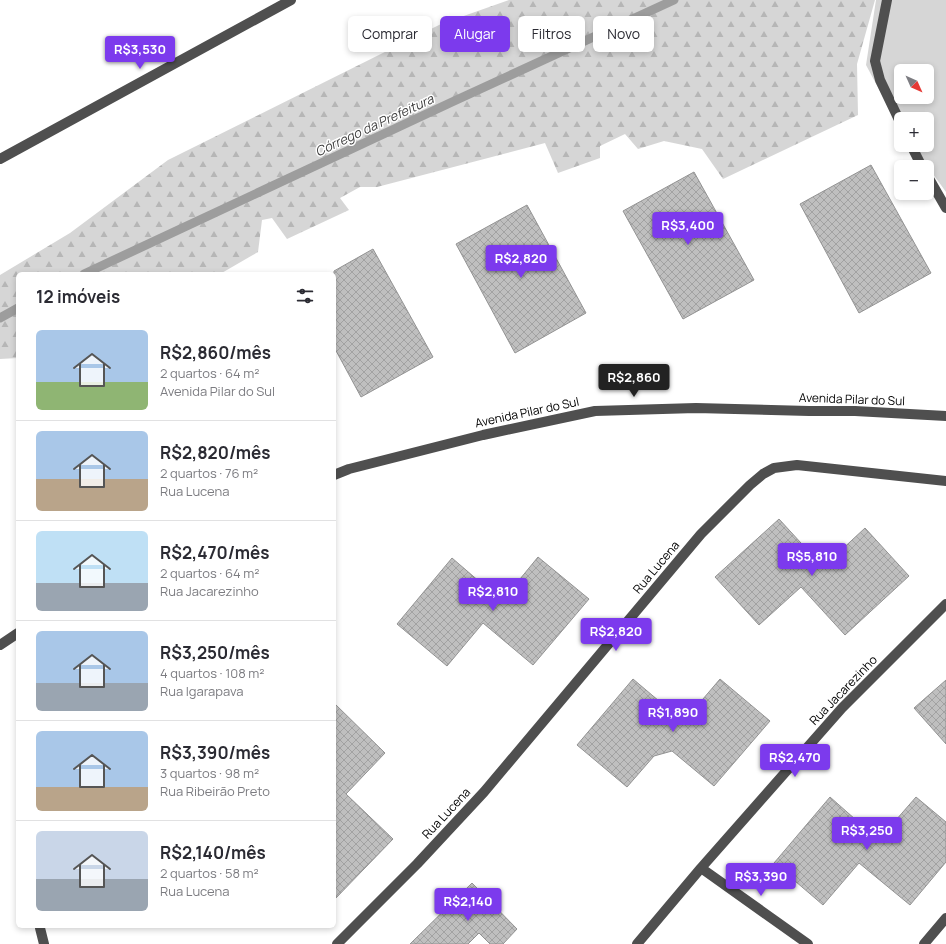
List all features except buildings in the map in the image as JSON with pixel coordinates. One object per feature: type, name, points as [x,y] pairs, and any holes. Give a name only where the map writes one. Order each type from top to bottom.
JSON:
[{"type":"street","points":[[0,159],[292,0]]},
{"type":"street","points":[[887,0],[875,61],[880,80],[895,112]]},
{"type":"street","points":[[934,187],[946,208]]},
{"type":"street","name":"Avenida Pilar do Sul","points":[[336,474],[348,469],[483,435],[595,410],[696,408],[855,411],[946,416]]},
{"type":"street","name":"Rua Lucena","points":[[337,944],[417,864],[484,792],[701,534],[763,474],[774,468],[797,465],[946,481]]},
{"type":"street","name":"Rua Jacarezinho","points":[[637,944],[701,868],[842,708],[946,604]]},
{"type":"street","points":[[0,644],[16,633]]},
{"type":"street","points":[[701,868],[808,944]]},
{"type":"street","points":[[924,944],[946,918]]},
{"type":"street","points":[[40,928],[44,944]]},
{"type":"green space","points":[[509,0],[875,0],[857,64],[858,115],[723,179],[702,149],[664,141],[638,149],[625,134],[600,146],[600,158],[558,173],[545,143],[377,187],[360,187],[340,198],[349,210],[287,239],[272,218],[262,220],[258,252],[223,272],[16,272],[16,358],[0,359],[0,275],[70,233],[168,160],[385,52],[432,52],[432,28],[440,24],[440,52],[510,52],[510,16],[464,16]]},
{"type":"green space","points":[[876,0],[946,0],[946,192],[934,175],[934,160],[923,160],[917,152],[934,152],[934,112],[894,112],[894,117],[866,65]]},
{"type":"waterway","name":"Córrego da Prefeitura","points":[[88,272],[674,0]]},
{"type":"waterway","name":"Córrego da Prefeitura","points":[[0,318],[16,309]]}]
